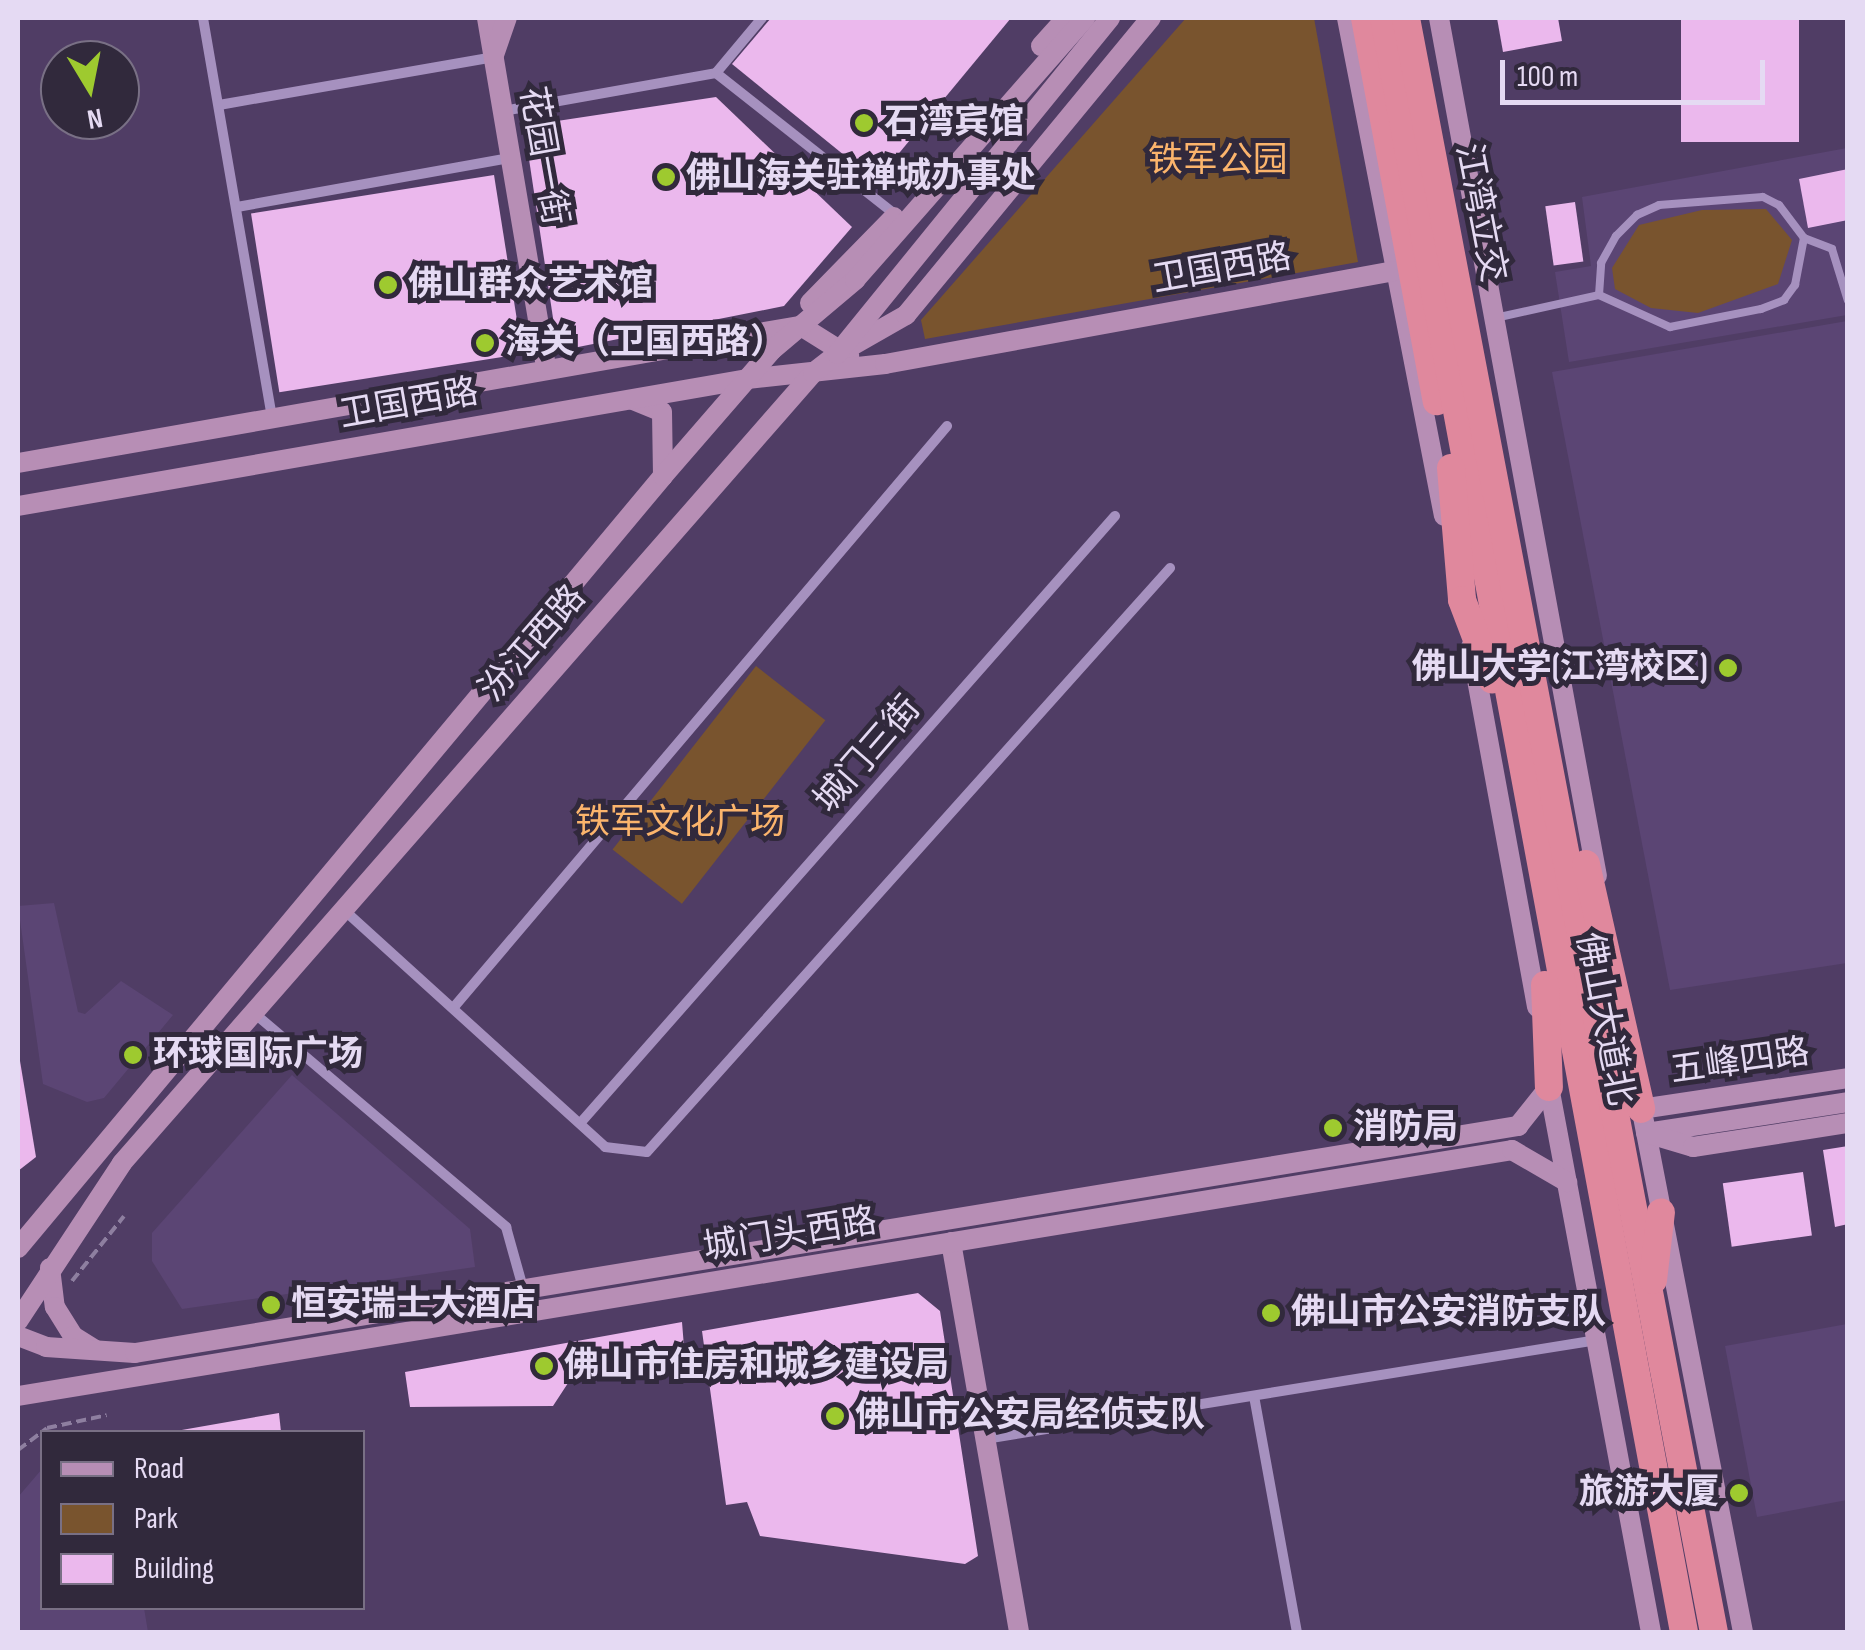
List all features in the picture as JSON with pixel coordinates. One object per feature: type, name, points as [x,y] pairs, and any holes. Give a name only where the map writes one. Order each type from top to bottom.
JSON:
[{"type":"highway","points":[[1365,18],[1403,278],[1452,475],[1462,600],[1515,736]]},
{"type":"highway","points":[[1384,18],[1470,420]]},
{"type":"highway","name":"江湾立交","points":[[1406,18],[1470,420]]},
{"type":"highway","points":[[1424,18],[1469,270],[1644,1121]]},
{"type":"highway","name":"佛山大道北","points":[[1470,420],[1515,736],[1684,1632]]},
{"type":"highway","name":"佛山大道北","points":[[1470,420],[1714,1632]]},
{"type":"highway","points":[[1542,888],[1549,1086]]},
{"type":"highway","points":[[1650,1306],[1660,1212]]},
{"type":"main road","points":[[487,18],[493,57]]},
{"type":"main road","name":"花园一街","points":[[507,18],[493,57],[546,367]]},
{"type":"main road","points":[[765,332],[810,303],[895,225],[1066,18]]},
{"type":"main road","name":"汾江西路","points":[[18,1248],[748,378],[801,326],[1085,18]]},
{"type":"main road","name":"汾江西路","points":[[18,1321],[122,1164],[814,372],[838,354],[1110,18]]},
{"type":"main road","points":[[838,354],[906,315],[1151,18]]},
{"type":"main road","points":[[1347,18],[1403,278]]},
{"type":"main road","name":"佛山大道北","points":[[1439,18],[1491,319],[1743,1632]]},
{"type":"main road","points":[[1046,96],[1047,143]]},
{"type":"main road","points":[[1004,149],[1047,143]]},
{"type":"main road","name":"卫国西路","points":[[18,506],[748,378],[886,364],[1403,278]]},
{"type":"main road","points":[[801,326],[838,354],[886,364]]},
{"type":"main road","name":"卫国西路","points":[[18,463],[546,367],[801,326]]},
{"type":"main road","points":[[631,399],[662,412],[663,476]]},
{"type":"main road","name":"佛山大道北","points":[[1462,600],[1650,1632]]},
{"type":"main road","name":"五峰四路","points":[[1644,1121],[1848,1078]]},
{"type":"main road","name":"城门头西路","points":[[18,1336],[46,1347],[135,1354],[1518,1126],[1549,1086]]},
{"type":"main road","name":"五峰四路","points":[[1644,1121],[1848,1102]]},
{"type":"main road","points":[[1644,1121],[1693,1147],[1848,1123]]},
{"type":"main road","name":"城门头西路","points":[[18,1396],[1512,1150],[1567,1182]]},
{"type":"main road","points":[[951,1242],[1019,1632]]},
{"type":"main road","points":[[50,1268],[54,1307],[73,1336],[97,1351]]},
{"type":"street","points":[[203,18],[272,416]]},
{"type":"street","points":[[502,111],[716,73],[762,18]]},
{"type":"street","points":[[220,105],[493,57]]},
{"type":"street","points":[[716,73],[895,225]]},
{"type":"street","points":[[237,207],[510,158]]},
{"type":"street","points":[[454,1007],[947,426]]},
{"type":"street","name":"城门三街","points":[[582,1120],[1115,516]]},
{"type":"street","points":[[344,910],[582,1120],[605,1148],[647,1152],[1170,568]]},
{"type":"street","points":[[254,1013],[506,1227],[524,1290]]},
{"type":"street","points":[[986,1439],[1598,1340]]},
{"type":"street","points":[[1254,1396],[1297,1632]]},
{"type":"lane","points":[[1598,295],[1602,263],[1616,236],[1659,206],[1762,197],[1779,205],[1804,238],[1832,249],[1848,300]]},
{"type":"lane","points":[[1491,319],[1598,295],[1670,327],[1761,309],[1784,300],[1795,284],[1804,238]]},
{"type":"path","points":[[72,1285],[74,1271],[124,1216]]},
{"type":"path","points":[[45,1430],[107,1415]]},
{"type":"path","points":[[18,1450],[40,1434]]},
{"type":"shaded area","points":[[1847,148],[1847,315],[1569,362],[1555,272],[1591,266],[1582,197]]},
{"type":"shaded area","name":"佛山大学(江湾校区)","points":[[1847,321],[1847,963],[1670,990],[1552,372]]},
{"type":"shaded area","points":[[54,903],[78,1012],[85,1014],[121,981],[173,1015],[104,1098],[87,1102],[43,1084],[18,906]]},
{"type":"shaded area","points":[[292,1075],[470,1229],[475,1267],[182,1309],[152,1261],[152,1233]]},
{"type":"shaded area","points":[[1847,1324],[1847,1500],[1757,1517],[1725,1346]]},
{"type":"shaded area","points":[[40,1471],[40,1610],[144,1610],[148,1632],[18,1632],[18,1497]]},
{"type":"green space","name":"铁军公园","points":[[1186,18],[1314,18],[1358,262],[925,339],[921,320]]},
{"type":"green space","points":[[1766,209],[1792,240],[1778,284],[1698,313],[1651,308],[1615,289],[1612,268],[1639,225],[1702,210]]},
{"type":"green space","name":"铁军文化广场","points":[[756,666],[825,720],[682,904],[613,850]]},
{"type":"building","name":"石湾宾馆","points":[[771,18],[1011,18],[876,181],[732,64]]},
{"type":"building","points":[[1497,18],[1558,18],[1562,41],[1503,52]]},
{"type":"building","points":[[1681,18],[1799,18],[1799,142],[1681,142]]},
{"type":"building","name":"佛山海关驻禅城办事处","points":[[716,97],[852,227],[784,306],[558,351],[524,126]]},
{"type":"building","points":[[1848,169],[1848,220],[1808,228],[1799,179]]},
{"type":"building","name":"佛山群众艺术馆","points":[[494,175],[522,354],[279,392],[251,213]]},
{"type":"building","points":[[1575,202],[1583,261],[1554,266],[1545,206]]},
{"type":"building","points":[[18,1049],[36,1157],[18,1171]]},
{"type":"building","points":[[1848,1146],[1848,1224],[1835,1227],[1823,1150]]},
{"type":"building","points":[[1803,1172],[1812,1235],[1732,1247],[1723,1183]]},
{"type":"building","name":"佛山市公安局经侦支队","points":[[918,1293],[940,1311],[978,1556],[965,1564],[760,1536],[747,1502],[726,1505],[702,1331]]},
{"type":"building","name":"佛山市住房和城乡建设局","points":[[682,1322],[685,1359],[570,1380],[553,1406],[410,1407],[405,1372]]},
{"type":"building","points":[[279,1413],[281,1430],[182,1430]]},
{"type":"place","name":"石湾宾馆","points":[[864,123]]},
{"type":"place","name":"佛山海关驻禅城办事处","points":[[666,177]]},
{"type":"place","name":"佛山群众艺术馆","points":[[388,285]]},
{"type":"place","name":"海关（卫国西路）","points":[[485,343]]},
{"type":"place","name":"佛山大学(江湾校区)","points":[[1728,668]]},
{"type":"place","name":"环球国际广场","points":[[133,1055]]},
{"type":"place","name":"消防局","points":[[1333,1128]]},
{"type":"place","name":"恒安瑞士大酒店","points":[[271,1305]]},
{"type":"place","name":"佛山市公安消防支队","points":[[1271,1313]]},
{"type":"place","name":"佛山市住房和城乡建设局","points":[[544,1366]]},
{"type":"place","name":"佛山市公安局经侦支队","points":[[835,1416]]},
{"type":"place","name":"旅游大厦","points":[[1739,1493]]}]
